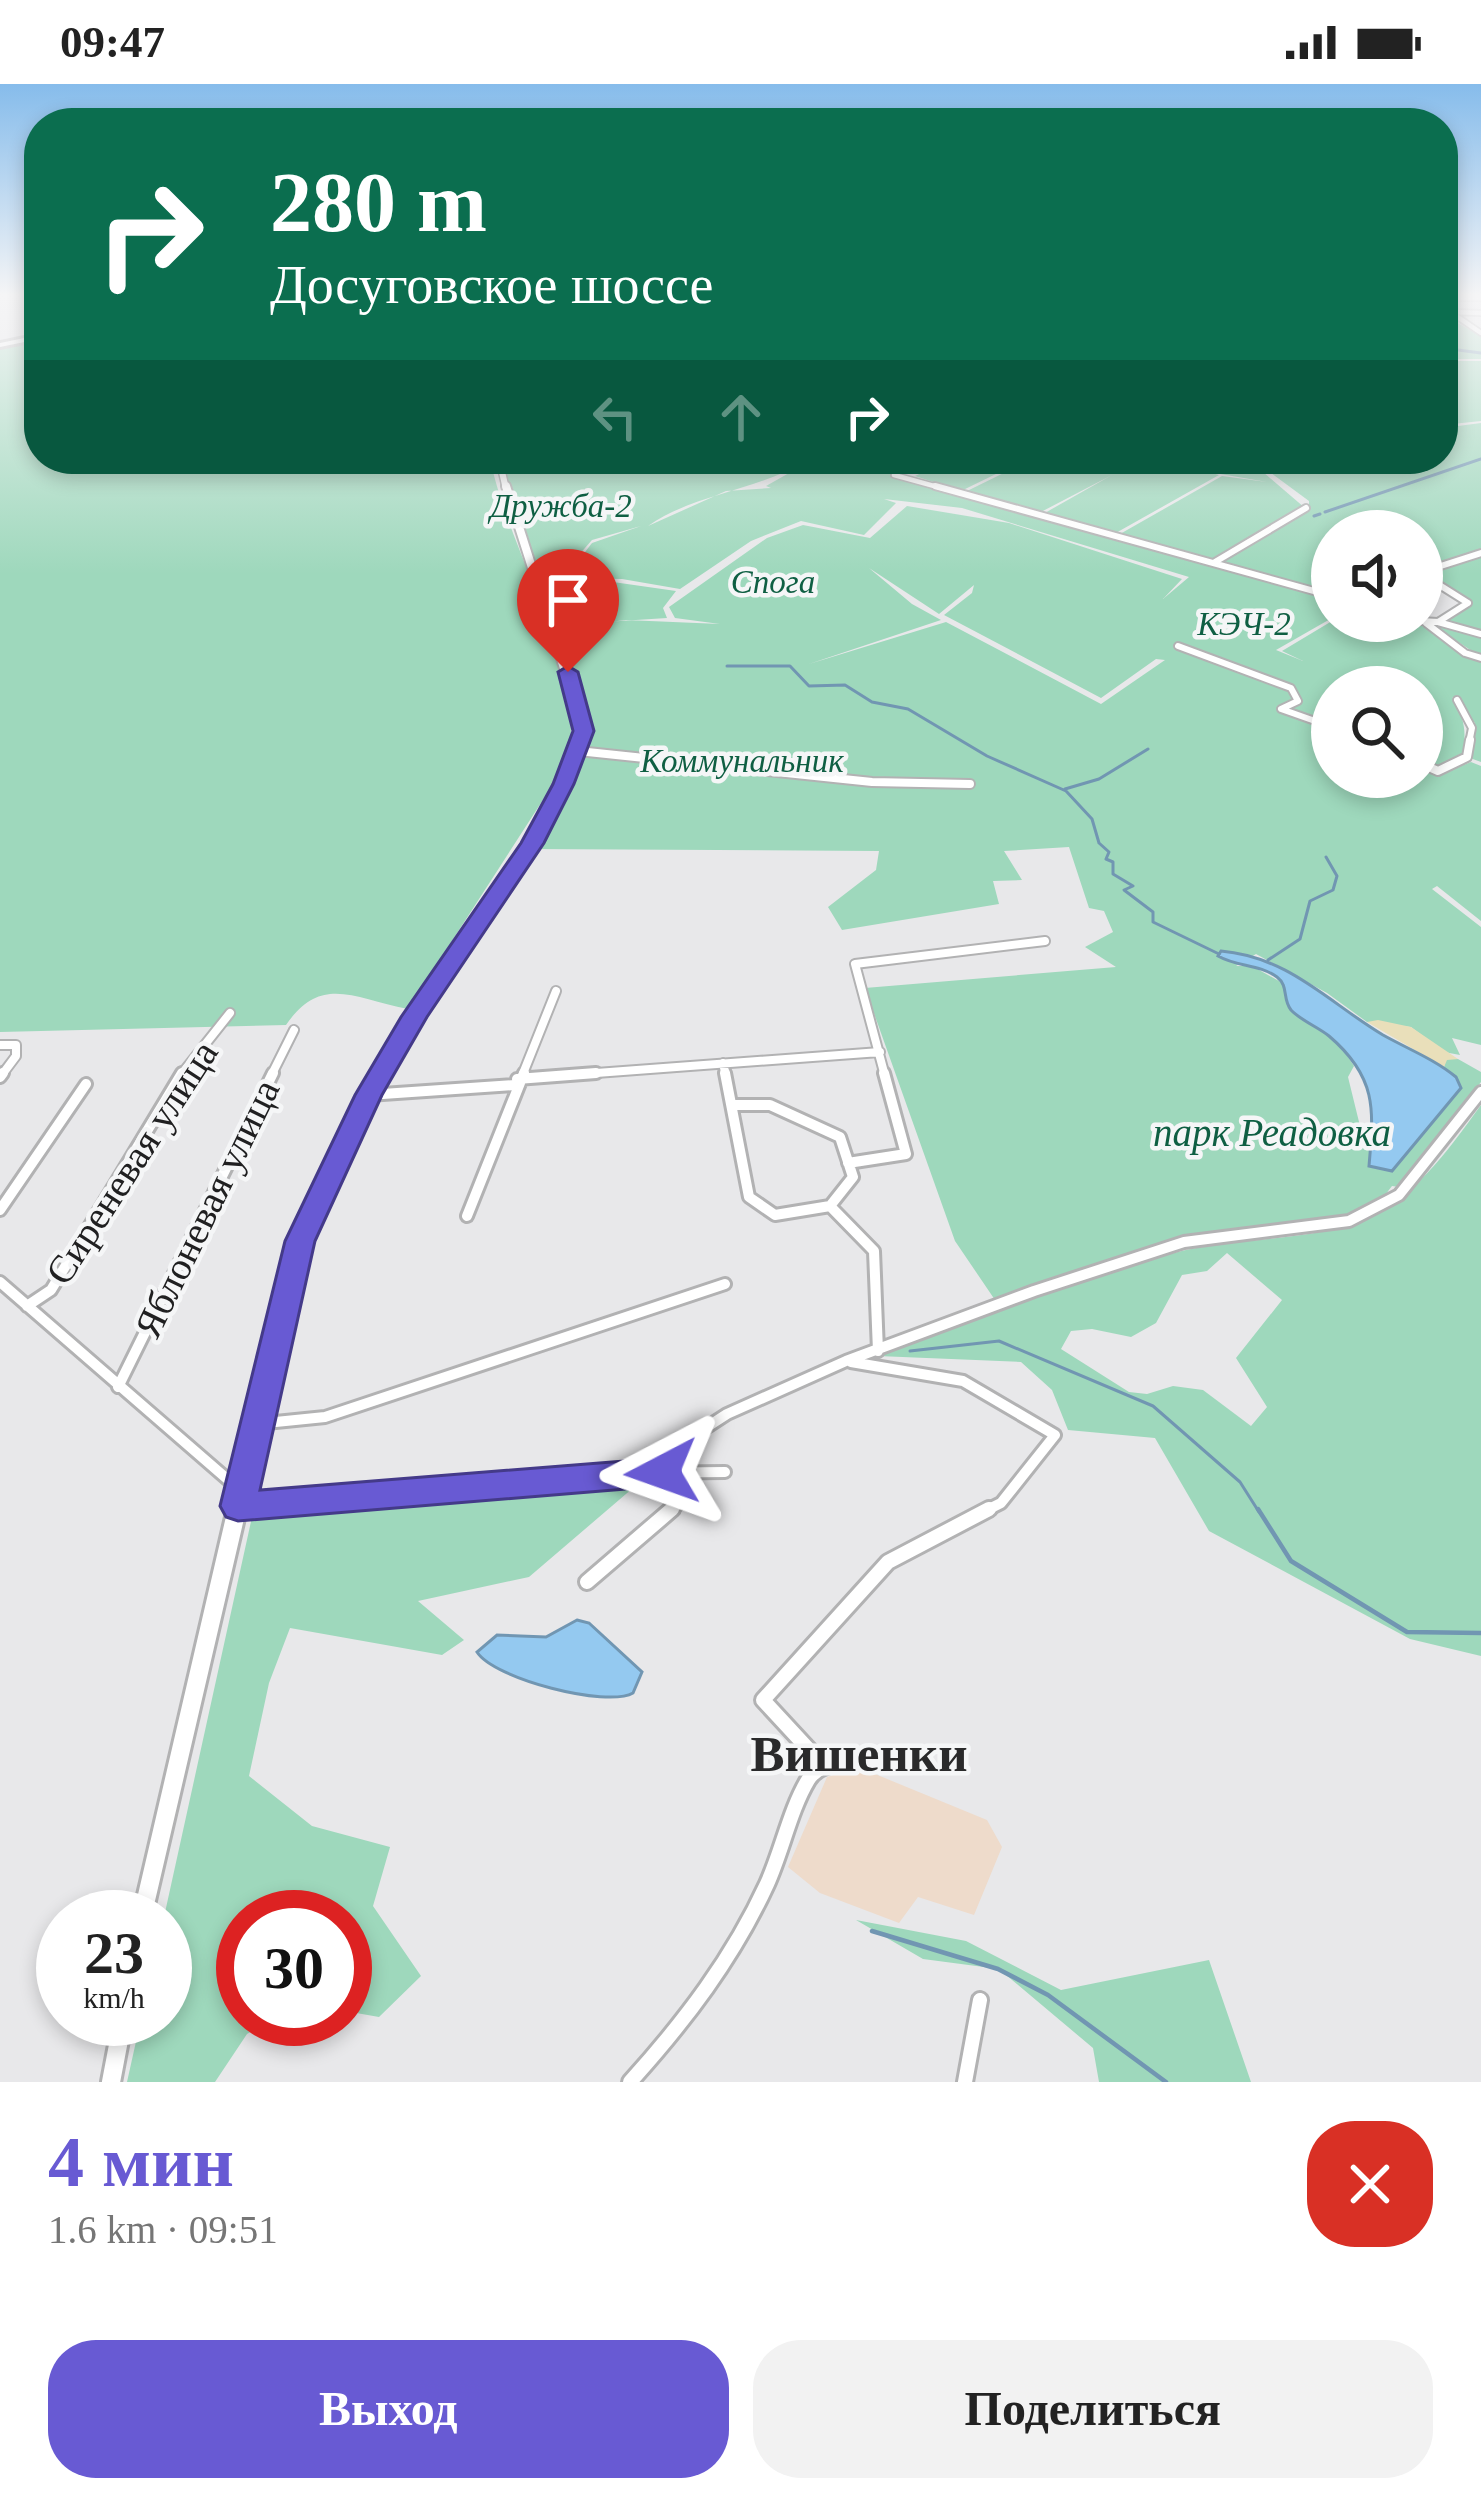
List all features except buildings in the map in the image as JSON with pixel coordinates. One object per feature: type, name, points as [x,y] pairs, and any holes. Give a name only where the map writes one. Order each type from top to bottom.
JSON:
[{"type":"main road","points":[[148,1890],[300,1241],[368,1095],[437,980],[532,843],[578,751],[581,712],[517,532],[503,474]]},
{"type":"main road","points":[[111,2082],[118,2046]]},
{"type":"street","points":[[894,475],[1311,590]]},
{"type":"street","points":[[1215,562],[1306,508]]},
{"type":"street","points":[[1443,566],[1481,553]]},
{"type":"street","points":[[1443,587],[1468,603],[1443,619]]},
{"type":"street","points":[[1443,623],[1481,634]]},
{"type":"street","points":[[1443,637],[1481,658]]},
{"type":"street","points":[[1178,646],[1292,688],[1298,701],[1281,710],[1311,720]]},
{"type":"street","points":[[1457,700],[1472,728],[1467,758]]},
{"type":"street","points":[[578,751],[879,783],[970,784]]},
{"type":"street","points":[[1443,769],[1467,758],[1481,764]]},
{"type":"street","points":[[848,1162],[907,1154],[855,970],[862,962],[1045,941]]},
{"type":"street","points":[[467,1216],[516,1082],[556,991]]},
{"type":"street","name":"Сиреневая улица","points":[[27,1306],[51,1290],[198,1047],[230,1013]]},
{"type":"street","name":"Яблоневая улица","points":[[118,1387],[294,1030]]},
{"type":"street","points":[[0,1045],[16,1045],[16,1055],[0,1077]]},
{"type":"street","points":[[368,1095],[880,1052]]},
{"type":"street","points":[[723,1063],[749,1197],[775,1215],[830,1206],[853,1177],[840,1137],[770,1105],[733,1106]]},
{"type":"street","points":[[0,1210],[86,1084]]},
{"type":"street","points":[[634,1473],[727,1414],[846,1361],[1184,1242],[1349,1222],[1399,1195],[1481,1092]]},
{"type":"street","points":[[830,1206],[874,1251],[878,1351]]},
{"type":"street","points":[[0,1282],[240,1499],[634,1473],[725,1472]]},
{"type":"street","points":[[256,1424],[326,1417],[725,1284]]},
{"type":"street","points":[[824,1766],[763,1700],[888,1562],[1001,1503],[1055,1435],[963,1381],[846,1361]]},
{"type":"street","points":[[587,1582],[690,1493],[689,1472],[674,1446]]},
{"type":"street","points":[[630,2082],[685,2024],[739,1946],[809,1777],[824,1766],[849,1762]]},
{"type":"street","points":[[965,2082],[980,2000]]},
{"type":"shaded area","points":[[858,1767],[987,1820],[1002,1847],[974,1915],[918,1897],[899,1923],[820,1893],[788,1867],[827,1777]]},
{"type":"green space","points":[[0,387],[24,387],[24,474],[494,474],[565,682],[570,758],[408,1009],[340,994],[312,999],[286,1025],[0,1032]]},
{"type":"green space","points":[[1458,387],[1481,387],[1481,421],[1458,423]]},
{"type":"green space","points":[[1481,423],[1481,552],[1443,563],[1443,510],[1311,510],[1311,589],[1220,562],[1309,508],[1309,501],[1272,474],[1458,474],[1458,426]]},
{"type":"green space","points":[[504,474],[780,474],[732,491],[771,488],[766,486],[787,474],[897,474],[965,492],[1002,474],[1219,475],[1114,534],[1043,514],[1112,475],[1039,513],[1311,591],[1311,630],[1276,650],[1303,661],[1282,651],[1311,634],[1311,642],[1443,640],[1466,656],[1481,659],[1481,762],[1470,758],[1475,723],[1452,697],[1464,726],[1462,757],[1443,766],[1443,666],[1311,666],[1311,719],[1287,712],[1300,703],[1294,686],[1174,645],[1289,687],[1292,702],[1279,710],[1311,721],[1311,798],[1443,798],[1443,773],[1471,762],[1481,766],[1481,921],[1437,886],[1432,889],[1481,927],[1481,1045],[1452,1038],[1460,1055],[1444,1052],[1411,1027],[1367,1022],[1327,993],[1256,954],[1236,966],[1252,966],[1286,985],[1286,996],[1342,1048],[1354,1066],[1348,1077],[1360,1126],[1376,1127],[1370,1152],[1421,1127],[1461,1089],[1444,1067],[1446,1059],[1458,1059],[1481,1072],[1481,1082],[1399,1187],[1392,1186],[1382,1199],[1342,1217],[1239,1231],[995,1300],[955,1241],[865,988],[1116,967],[1085,947],[1113,932],[1104,911],[1089,908],[1069,847],[1004,851],[1022,880],[993,881],[999,904],[842,930],[828,907],[876,870],[879,851],[528,849],[566,786],[583,744],[580,699],[558,628],[626,620],[720,624],[675,618],[669,607],[767,538],[803,525],[870,538],[907,506],[1009,523],[1182,579],[1163,599],[1189,577],[962,508],[884,499],[896,503],[864,535],[801,521],[751,541],[680,589],[622,579],[565,578],[592,543],[641,526],[592,540],[556,581],[542,586],[514,520]],"holes":[[[714,496],[648,526],[666,515]],[[869,568],[939,614],[974,585],[972,593],[944,615],[1101,698],[1156,659],[1165,660],[1101,704],[946,622],[809,664],[941,620],[912,604]]]},
{"type":"green space","points":[[919,474],[996,474],[961,491],[915,476]]},
{"type":"green space","points":[[1221,474],[1265,474],[1305,508],[1215,561],[1120,534],[1222,476],[1267,482]]},
{"type":"green space","points":[[1481,555],[1481,657],[1443,632],[1443,622],[1470,603],[1443,585],[1443,567]]},
{"type":"green space","points":[[592,579],[676,591],[663,608],[667,618],[558,625],[543,590],[562,580]]},
{"type":"green space","points":[[1481,1105],[1481,1656],[1410,1639],[1209,1531],[1155,1438],[1068,1430],[1052,1390],[1021,1362],[878,1356],[1062,1288],[1174,1253],[1355,1223],[1411,1189]],"holes":[[[1227,1253],[1282,1300],[1236,1358],[1267,1407],[1251,1426],[1203,1390],[1173,1386],[1147,1394],[1129,1392],[1061,1349],[1071,1331],[1092,1329],[1131,1337],[1156,1323],[1182,1275],[1207,1271]]]},
{"type":"green space","points":[[640,1482],[529,1577],[418,1601],[464,1640],[442,1655],[290,1628],[269,1683],[249,1776],[312,1826],[390,1847],[373,1906],[421,1976],[379,2017],[372,2016],[372,1890],[216,1890],[216,2046],[239,2046],[215,2082],[127,2082],[135,2046],[192,2046],[192,1890],[170,1890],[252,1517]]},
{"type":"green space","points":[[856,1920],[966,1941],[1061,1990],[1209,1960],[1251,2082],[1099,2082],[1093,2048],[999,1969],[923,1959]]},
{"type":"sand","points":[[1367,1022],[1411,1027],[1458,1059],[1447,1060],[1444,1067]]},
{"type":"water","points":[[1221,951],[1288,972],[1456,1077],[1461,1088],[1392,1171],[1369,1166],[1369,1095],[1345,1051],[1291,1010],[1277,977],[1225,960],[1218,956]]},
{"type":"water","points":[[577,1620],[589,1623],[642,1672],[633,1693],[600,1697],[552,1688],[505,1672],[477,1652],[497,1635],[546,1637]]},
{"type":"waterway","points":[[1458,467],[1481,459]]},
{"type":"waterway","points":[[1331,510],[1437,474]]},
{"type":"waterway","points":[[727,666],[790,666],[809,686],[845,685],[872,702],[908,709],[987,756],[1066,791],[1092,819],[1099,843],[1109,852],[1106,859],[1113,862],[1113,874],[1133,886],[1124,890],[1153,912],[1153,922],[1219,954]]},
{"type":"waterway","points":[[1065,789],[1099,779],[1148,749]]},
{"type":"waterway","points":[[1268,960],[1300,939],[1310,901],[1333,890],[1337,876],[1326,857]]},
{"type":"waterway","points":[[910,1351],[999,1341],[1153,1406],[1240,1482],[1259,1512]]},
{"type":"waterway","points":[[1258,1509],[1291,1561],[1407,1632],[1481,1633]]},
{"type":"waterway","points":[[872,1931],[998,1969],[1048,1995],[1166,2082]]},
{"type":"district","name":"Вишенки","points":[[859,1753]]},
{"type":"route","points":[[568,672],[584,731],[563,784],[532,843],[449,962],[368,1095],[300,1241],[278,1318],[238,1506],[662,1472]]},
{"type":"park label","name":"Дружба-2","points":[[561,505]]},
{"type":"park label","name":"Спога","points":[[773,581]]},
{"type":"park label","name":"КЭЧ-2","points":[[1244,623]]},
{"type":"park label","name":"Коммунальник","points":[[742,760]]},
{"type":"park label","name":"парк Реадовка","points":[[1272,1132]]}]
